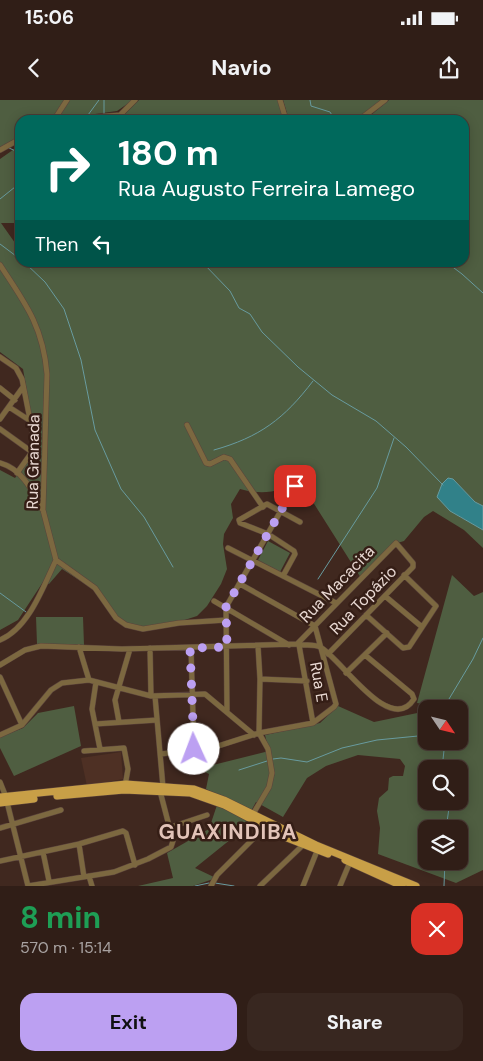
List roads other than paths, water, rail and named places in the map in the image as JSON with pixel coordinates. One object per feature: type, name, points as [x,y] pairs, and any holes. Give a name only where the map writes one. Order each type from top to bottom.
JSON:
[{"type":"main road","points":[[3,800],[125,787],[203,792],[253,814],[289,833],[416,886]]},
{"type":"main road","points":[[162,789],[202,796],[304,845],[350,862],[402,886]]},
{"type":"street","points":[[57,115],[67,100]]},
{"type":"street","points":[[115,115],[126,112],[135,100]]},
{"type":"street","points":[[280,100],[284,115]]},
{"type":"street","points":[[366,115],[385,100]]},
{"type":"street","points":[[0,150],[15,141]]},
{"type":"street","name":"Rua Granada","points":[[0,265],[39,328],[46,357],[43,510],[56,560]]},
{"type":"street","points":[[0,357],[16,368],[22,379],[34,444],[32,452],[17,472]]},
{"type":"street","points":[[0,418],[23,387]]},
{"type":"street","points":[[0,388],[15,400]]},
{"type":"street","points":[[9,407],[29,420]]},
{"type":"street","points":[[187,425],[206,463],[210,464],[224,457],[230,460],[263,506]]},
{"type":"street","points":[[0,429],[32,452]]},
{"type":"street","points":[[0,459],[3,464],[17,472],[33,491],[43,510]]},
{"type":"street","points":[[227,710],[226,607],[295,486]]},
{"type":"street","points":[[283,576],[295,554],[293,550],[268,534],[240,523],[240,518],[269,504],[300,522]]},
{"type":"street","name":"Rua Topázio","points":[[328,654],[413,567],[413,564],[396,543]]},
{"type":"street","name":"Rua Macacita","points":[[298,644],[396,543]]},
{"type":"street","points":[[228,548],[336,603]]},
{"type":"street","points":[[0,640],[13,631],[29,612],[56,560],[94,588],[116,618],[123,623],[143,629],[226,620]]},
{"type":"street","points":[[366,615],[405,648],[436,606],[404,575]]},
{"type":"street","points":[[161,754],[226,744],[257,734],[313,723],[327,715],[335,705],[314,626],[240,584]]},
{"type":"street","points":[[385,596],[422,627]]},
{"type":"street","points":[[214,601],[290,645]]},
{"type":"street","points":[[346,673],[387,633]]},
{"type":"street","points":[[0,666],[30,648],[41,646],[130,649],[298,644],[319,646],[346,673],[388,708],[399,709],[410,704],[414,699],[412,694],[365,655]]},
{"type":"street","name":"Rua E","points":[[298,644],[307,681],[313,723]]},
{"type":"street","points":[[257,734],[260,679],[258,646]]},
{"type":"street","points":[[79,647],[89,680]]},
{"type":"street","points":[[0,782],[3,800],[13,824],[28,886],[49,881],[114,872],[135,865],[171,847],[173,841],[168,828],[162,789],[161,754],[153,696],[150,648]]},
{"type":"street","points":[[190,648],[194,749]]},
{"type":"street","points":[[119,722],[115,706],[117,688],[130,649]]},
{"type":"street","points":[[0,677],[22,725]]},
{"type":"street","points":[[260,679],[307,681]]},
{"type":"street","points":[[0,735],[22,725],[53,687],[62,684],[89,680],[153,696],[192,692],[207,694],[257,734],[268,749],[272,780],[253,814]]},
{"type":"street","points":[[96,682],[92,703],[100,749]]},
{"type":"street","points":[[95,724],[157,720]]},
{"type":"street","points":[[84,751],[124,748],[128,769],[125,787]]},
{"type":"street","points":[[0,828],[61,810]]},
{"type":"street","points":[[168,828],[206,815]]},
{"type":"street","points":[[210,886],[217,875],[265,827]]},
{"type":"street","points":[[0,861],[79,844],[121,831],[126,832],[135,865]]},
{"type":"street","points":[[79,844],[87,876],[92,886]]},
{"type":"street","points":[[260,886],[304,845]]},
{"type":"street","points":[[303,886],[317,850]]},
{"type":"street","points":[[43,852],[49,881]]},
{"type":"street","points":[[340,886],[350,862]]},
{"type":"water","points":[[448,478],[453,479],[475,502],[483,506],[483,530],[450,511],[437,497],[442,484]]},
{"type":"waterway","points":[[88,115],[99,100]]},
{"type":"waterway","points":[[104,100],[104,114]]},
{"type":"waterway","points":[[310,100],[311,106],[330,112],[332,115]]},
{"type":"waterway","points":[[9,148],[15,151]]},
{"type":"waterway","points":[[0,199],[15,187]]},
{"type":"waterway","points":[[0,244],[15,255]]},
{"type":"waterway","points":[[29,267],[45,282],[64,309],[81,360],[95,430],[121,489],[144,517],[173,567]]},
{"type":"waterway","points":[[207,267],[230,291],[239,308],[250,314],[262,332],[298,367],[332,395],[376,421],[406,447],[443,485]]},
{"type":"waterway","points":[[453,267],[483,293]]},
{"type":"waterway","points":[[214,450],[245,439],[270,425],[292,406],[313,381]]},
{"type":"waterway","points":[[318,579],[377,488],[394,438]]},
{"type":"waterway","points":[[0,593],[26,612]]},
{"type":"waterway","points":[[448,700],[473,659],[483,638]]},
{"type":"waterway","points":[[273,759],[281,758],[307,762],[342,748],[377,740],[418,736]]},
{"type":"waterway","points":[[443,760],[444,750]]},
{"type":"waterway","points":[[239,770],[267,761]]},
{"type":"waterway","points":[[447,820],[449,810]]},
{"type":"waterway","points":[[444,886],[445,870]]},
{"type":"waterway","points":[[195,886],[209,883]]},
{"type":"waterway","points":[[215,883],[234,886]]},
{"type":"district","name":"GUAXINDIBA","points":[[228,832]]}]
